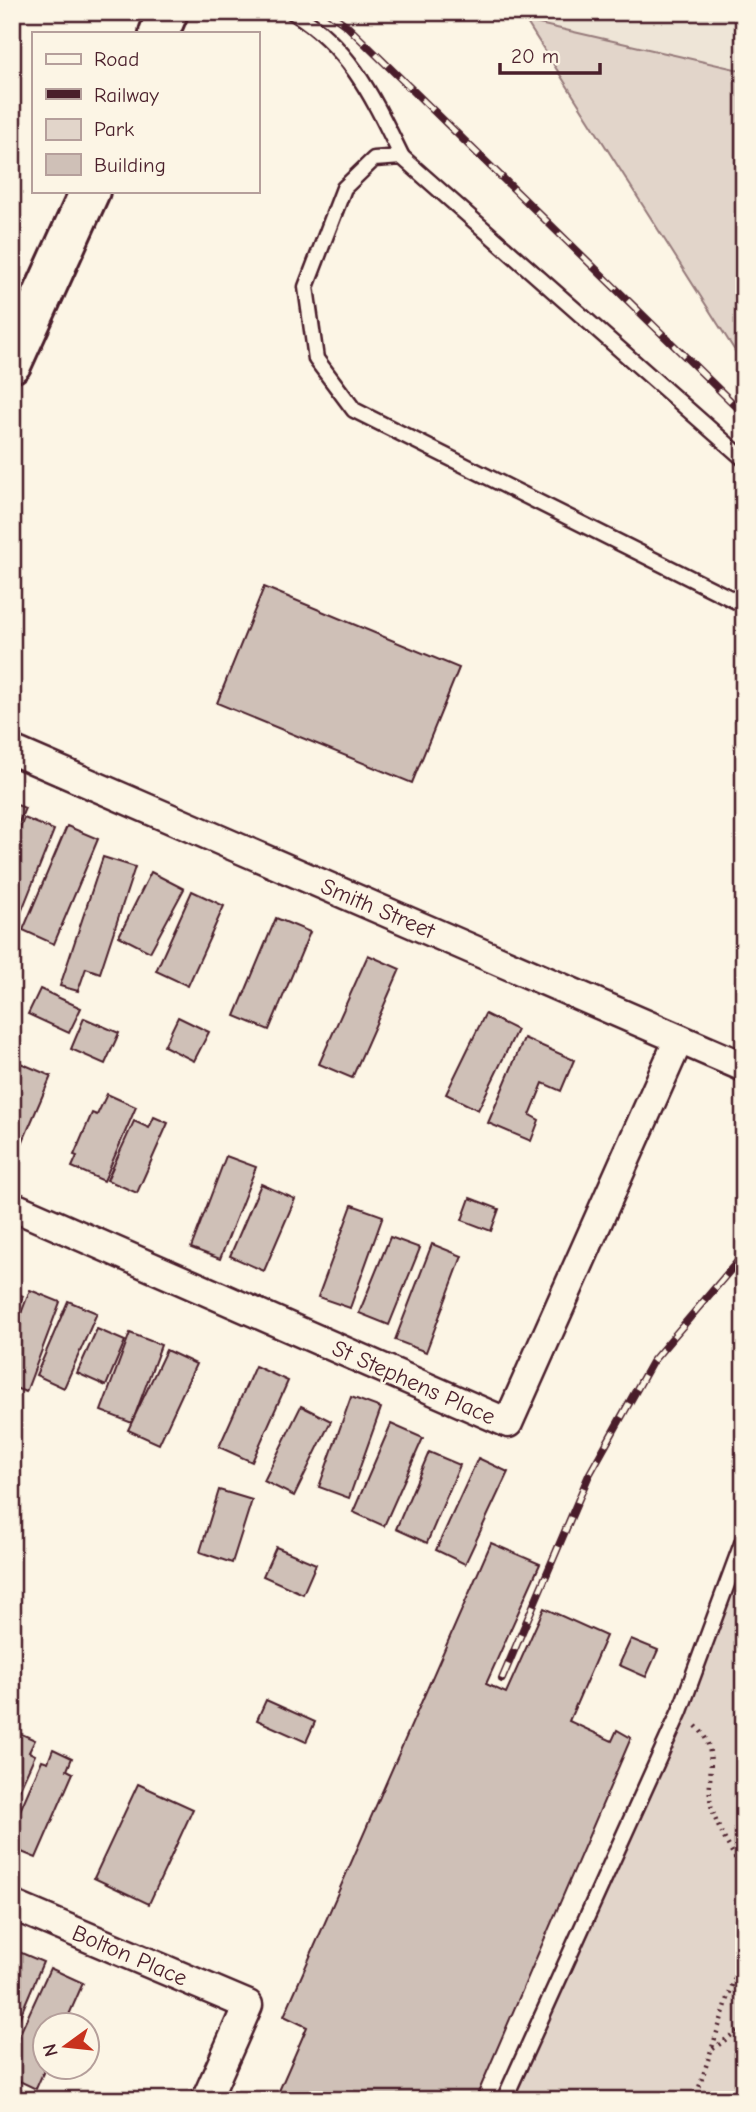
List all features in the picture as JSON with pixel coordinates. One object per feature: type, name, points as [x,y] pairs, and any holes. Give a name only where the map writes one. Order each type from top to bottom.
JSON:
[{"type":"street","points":[[159,32],[168,12]]},
{"type":"street","points":[[12,363],[90,192]]},
{"type":"street","name":"Smith Street","points":[[12,750],[744,1068]]},
{"type":"street","name":"St Stephens Place","points":[[12,1206],[508,1423],[679,1039]]},
{"type":"street","name":"Bolton Place","points":[[12,1905],[248,2005],[206,2100]]},
{"type":"lane","points":[[293,12],[316,26],[364,80],[402,157],[744,459]]},
{"type":"lane","points":[[402,157],[374,159],[344,188],[306,287],[316,359],[354,410],[744,605]]},
{"type":"lane","points":[[504,2100],[680,1711],[744,1538]]},
{"type":"path","points":[[680,1711],[706,1735],[713,1760],[712,1808],[744,1874]]},
{"type":"path","points":[[695,2100],[744,1949]]},
{"type":"path","points":[[713,2049],[744,2026]]},
{"type":"shaded area","points":[[504,12],[744,12],[744,71],[526,21]]},
{"type":"green space","points":[[526,21],[744,71],[744,365]]},
{"type":"green space","points":[[744,1559],[744,2100],[506,2100]]},
{"type":"building","points":[[264,587],[459,668],[412,783],[217,703]]},
{"type":"building","points":[[12,803],[25,808],[12,839]]},
{"type":"building","points":[[24,818],[54,830],[22,910],[12,906],[12,883],[17,871],[12,869],[12,847]]},
{"type":"building","points":[[67,826],[98,839],[54,944],[23,930]]},
{"type":"building","points":[[103,857],[135,867],[100,973],[86,968],[78,991],[60,986]]},
{"type":"building","points":[[151,872],[184,889],[150,952],[119,936]]},
{"type":"building","points":[[192,891],[224,906],[188,986],[156,971]]},
{"type":"building","points":[[276,918],[310,932],[269,1030],[235,1016]]},
{"type":"building","points":[[368,955],[400,969],[352,1078],[319,1064]]},
{"type":"building","points":[[40,989],[81,1008],[69,1033],[28,1014]]},
{"type":"building","points":[[485,1014],[517,1030],[478,1110],[446,1094]]},
{"type":"building","points":[[178,1017],[209,1032],[194,1061],[164,1046]]},
{"type":"building","points":[[84,1018],[119,1033],[105,1064],[71,1049]]},
{"type":"building","points":[[524,1038],[574,1060],[561,1091],[543,1083],[530,1115],[539,1120],[531,1141],[488,1123]]},
{"type":"building","points":[[18,1062],[51,1076],[14,1162],[12,1075]]},
{"type":"building","points":[[107,1094],[136,1107],[104,1181],[72,1167],[77,1156],[74,1155],[92,1113],[97,1115]]},
{"type":"building","points":[[154,1117],[168,1123],[137,1193],[107,1180],[134,1121],[149,1128]]},
{"type":"building","points":[[226,1156],[256,1167],[220,1259],[191,1248]]},
{"type":"building","points":[[261,1184],[295,1199],[264,1271],[230,1256]]},
{"type":"building","points":[[470,1198],[499,1209],[491,1231],[462,1220]]},
{"type":"building","points":[[352,1205],[383,1216],[350,1308],[318,1297]]},
{"type":"building","points":[[390,1237],[420,1248],[389,1325],[359,1313]]},
{"type":"building","points":[[432,1244],[462,1256],[426,1352],[395,1340]]},
{"type":"building","points":[[30,1290],[60,1302],[26,1392],[12,1387],[12,1337]]},
{"type":"building","points":[[12,1291],[23,1296],[12,1324]]},
{"type":"building","points":[[68,1301],[97,1313],[64,1388],[36,1375]]},
{"type":"building","points":[[97,1329],[125,1341],[106,1386],[77,1373]]},
{"type":"building","points":[[130,1333],[161,1345],[132,1423],[101,1411]]},
{"type":"building","points":[[166,1350],[196,1364],[159,1444],[128,1430]]},
{"type":"building","points":[[255,1366],[288,1381],[252,1462],[219,1447]]},
{"type":"building","points":[[351,1397],[381,1408],[349,1498],[319,1487]]},
{"type":"building","points":[[301,1406],[331,1421],[294,1496],[264,1481]]},
{"type":"building","points":[[391,1424],[423,1438],[384,1526],[353,1512]]},
{"type":"building","points":[[429,1452],[460,1465],[427,1543],[396,1529]]},
{"type":"building","points":[[478,1458],[508,1472],[465,1564],[436,1550]]},
{"type":"building","points":[[219,1490],[252,1500],[232,1563],[200,1552]]},
{"type":"building","points":[[491,1543],[540,1564],[486,1684],[506,1693],[544,1608],[606,1636],[569,1721],[612,1741],[617,1730],[631,1738],[475,2100],[275,2100],[307,2027],[284,2016]]},
{"type":"building","points":[[276,1547],[316,1564],[303,1594],[263,1576]]},
{"type":"building","points":[[631,1639],[658,1650],[646,1677],[619,1665]]},
{"type":"building","points":[[266,1700],[315,1722],[306,1742],[257,1720]]},
{"type":"building","points":[[15,1731],[35,1740],[29,1752],[35,1755],[12,1806]]},
{"type":"building","points":[[53,1749],[72,1758],[67,1770],[73,1773],[36,1858],[12,1848],[12,1829],[42,1760],[48,1762]]},
{"type":"building","points":[[138,1784],[193,1809],[149,1904],[94,1878]]},
{"type":"building","points":[[12,1949],[43,1962],[12,2035]]},
{"type":"building","points":[[50,1968],[83,1983],[71,2010],[32,2010],[32,2080],[40,2080],[36,2089],[13,2078],[17,2069],[12,2067],[12,2051]]},
{"type":"railway","points":[[328,12],[347,26],[744,414]]},
{"type":"railway","points":[[502,1679],[589,1475],[652,1362],[744,1254]]}]
